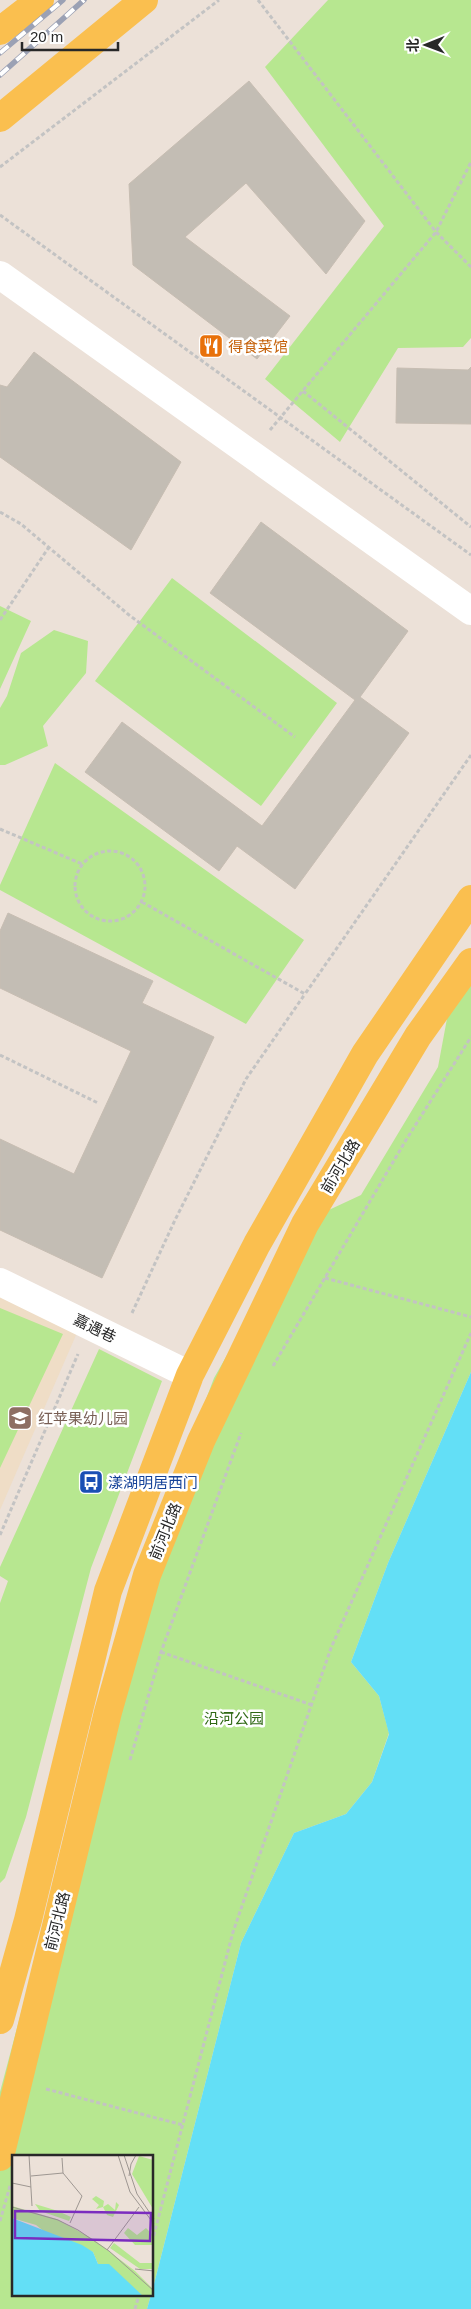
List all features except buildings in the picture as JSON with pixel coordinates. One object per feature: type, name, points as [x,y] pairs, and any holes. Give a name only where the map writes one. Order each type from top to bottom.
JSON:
[{"type":"main road","points":[[0,31],[40,0]]},
{"type":"main road","points":[[0,118],[144,0]]},
{"type":"main road","name":"前河北路","points":[[1,2011],[28,1920],[108,1590],[190,1375],[257,1244],[365,1054],[471,899]]},
{"type":"main road","name":"前河北路","points":[[6,2169],[41,1990],[108,1712],[148,1575],[201,1441],[305,1224],[418,1036],[471,962]]},
{"type":"main road","points":[[0,1956],[28,1920]]},
{"type":"main road","points":[[1,2011],[41,1990]]},
{"type":"street","points":[[0,275],[471,611]]},
{"type":"street","name":"嘉遇巷","points":[[0,1282],[190,1375]]},
{"type":"path","points":[[0,167],[219,0]]},
{"type":"path","points":[[258,0],[436,232],[471,267]]},
{"type":"path","points":[[250,454],[436,232],[471,162]]},
{"type":"path","points":[[0,216],[471,555]]},
{"type":"path","points":[[302,391],[471,527]]},
{"type":"path","points":[[0,512],[21,524],[129,615],[295,737]]},
{"type":"path","points":[[0,620],[49,547]]},
{"type":"path","points":[[119,1340],[175,1220],[246,1079],[471,755]]},
{"type":"path","points":[[0,829],[82,864]]},
{"type":"path","points":[[101,852],[124,853],[133,860],[145,879],[145,891],[142,902],[135,911],[125,918],[114,922],[101,921],[90,916],[82,908],[76,896],[74,885],[82,864],[91,856],[101,852]]},
{"type":"path","points":[[142,902],[305,994]]},
{"type":"path","points":[[273,1367],[406,1140],[471,1037]]},
{"type":"path","points":[[0,1055],[98,1103]]},
{"type":"path","points":[[325,1278],[471,1317]]},
{"type":"path","points":[[0,1535],[90,1326]]},
{"type":"path","points":[[154,2234],[232,1932],[331,1648],[471,1333]]},
{"type":"path","points":[[129,1766],[160,1652],[243,1428]]},
{"type":"path","points":[[160,1652],[312,1705]]},
{"type":"path","points":[[38,2087],[183,2125]]},
{"type":"path","points":[[0,2221],[6,2169]]},
{"type":"path","points":[[135,2309],[139,2296]]},
{"type":"shaded area","name":"红苹果幼儿园","points":[[0,1286],[80,1326],[0,1510]]},
{"type":"green space","points":[[328,0],[471,0],[471,338],[463,347],[398,348],[340,442],[265,379],[384,226],[265,67]]},
{"type":"green space","points":[[172,578],[337,703],[261,806],[95,681]]},
{"type":"green space","points":[[0,606],[31,621],[0,689]]},
{"type":"green space","points":[[54,630],[88,641],[86,673],[43,726],[48,746],[5,765],[0,765],[0,708],[7,696],[21,653]]},
{"type":"green space","points":[[55,763],[304,940],[246,1024],[0,890],[0,885]]},
{"type":"green space","name":"沿河公园","points":[[471,957],[471,1372],[388,1563],[351,1662],[379,1696],[389,1733],[372,1782],[346,1814],[294,1833],[241,1943],[154,2284],[154,2155],[12,2155],[12,2296],[151,2296],[147,2309],[0,2309],[0,2092],[131,1599],[214,1378],[303,1222],[361,1195],[438,1067],[454,981]]},
{"type":"green space","points":[[0,1308],[63,1334],[0,1468]]},
{"type":"green space","points":[[99,1349],[162,1381],[91,1568],[26,1817],[5,1878],[0,1883],[0,1603],[8,1581],[0,1576],[0,1567]]},
{"type":"water","points":[[471,1372],[471,2309],[147,2309],[151,2296],[154,2296],[154,2284],[241,1943],[294,1833],[346,1814],[372,1782],[389,1734],[379,1696],[351,1662],[388,1563]]},
{"type":"railway","points":[[0,53],[63,0]]},
{"type":"railway","points":[[0,75],[84,0]]},
{"type":"place","name":"得食菜馆","points":[[211,346]]},
{"type":"place","name":"红苹果幼儿园","points":[[20,1418]]},
{"type":"place","name":"漾湖明居西门","points":[[91,1482]]}]
